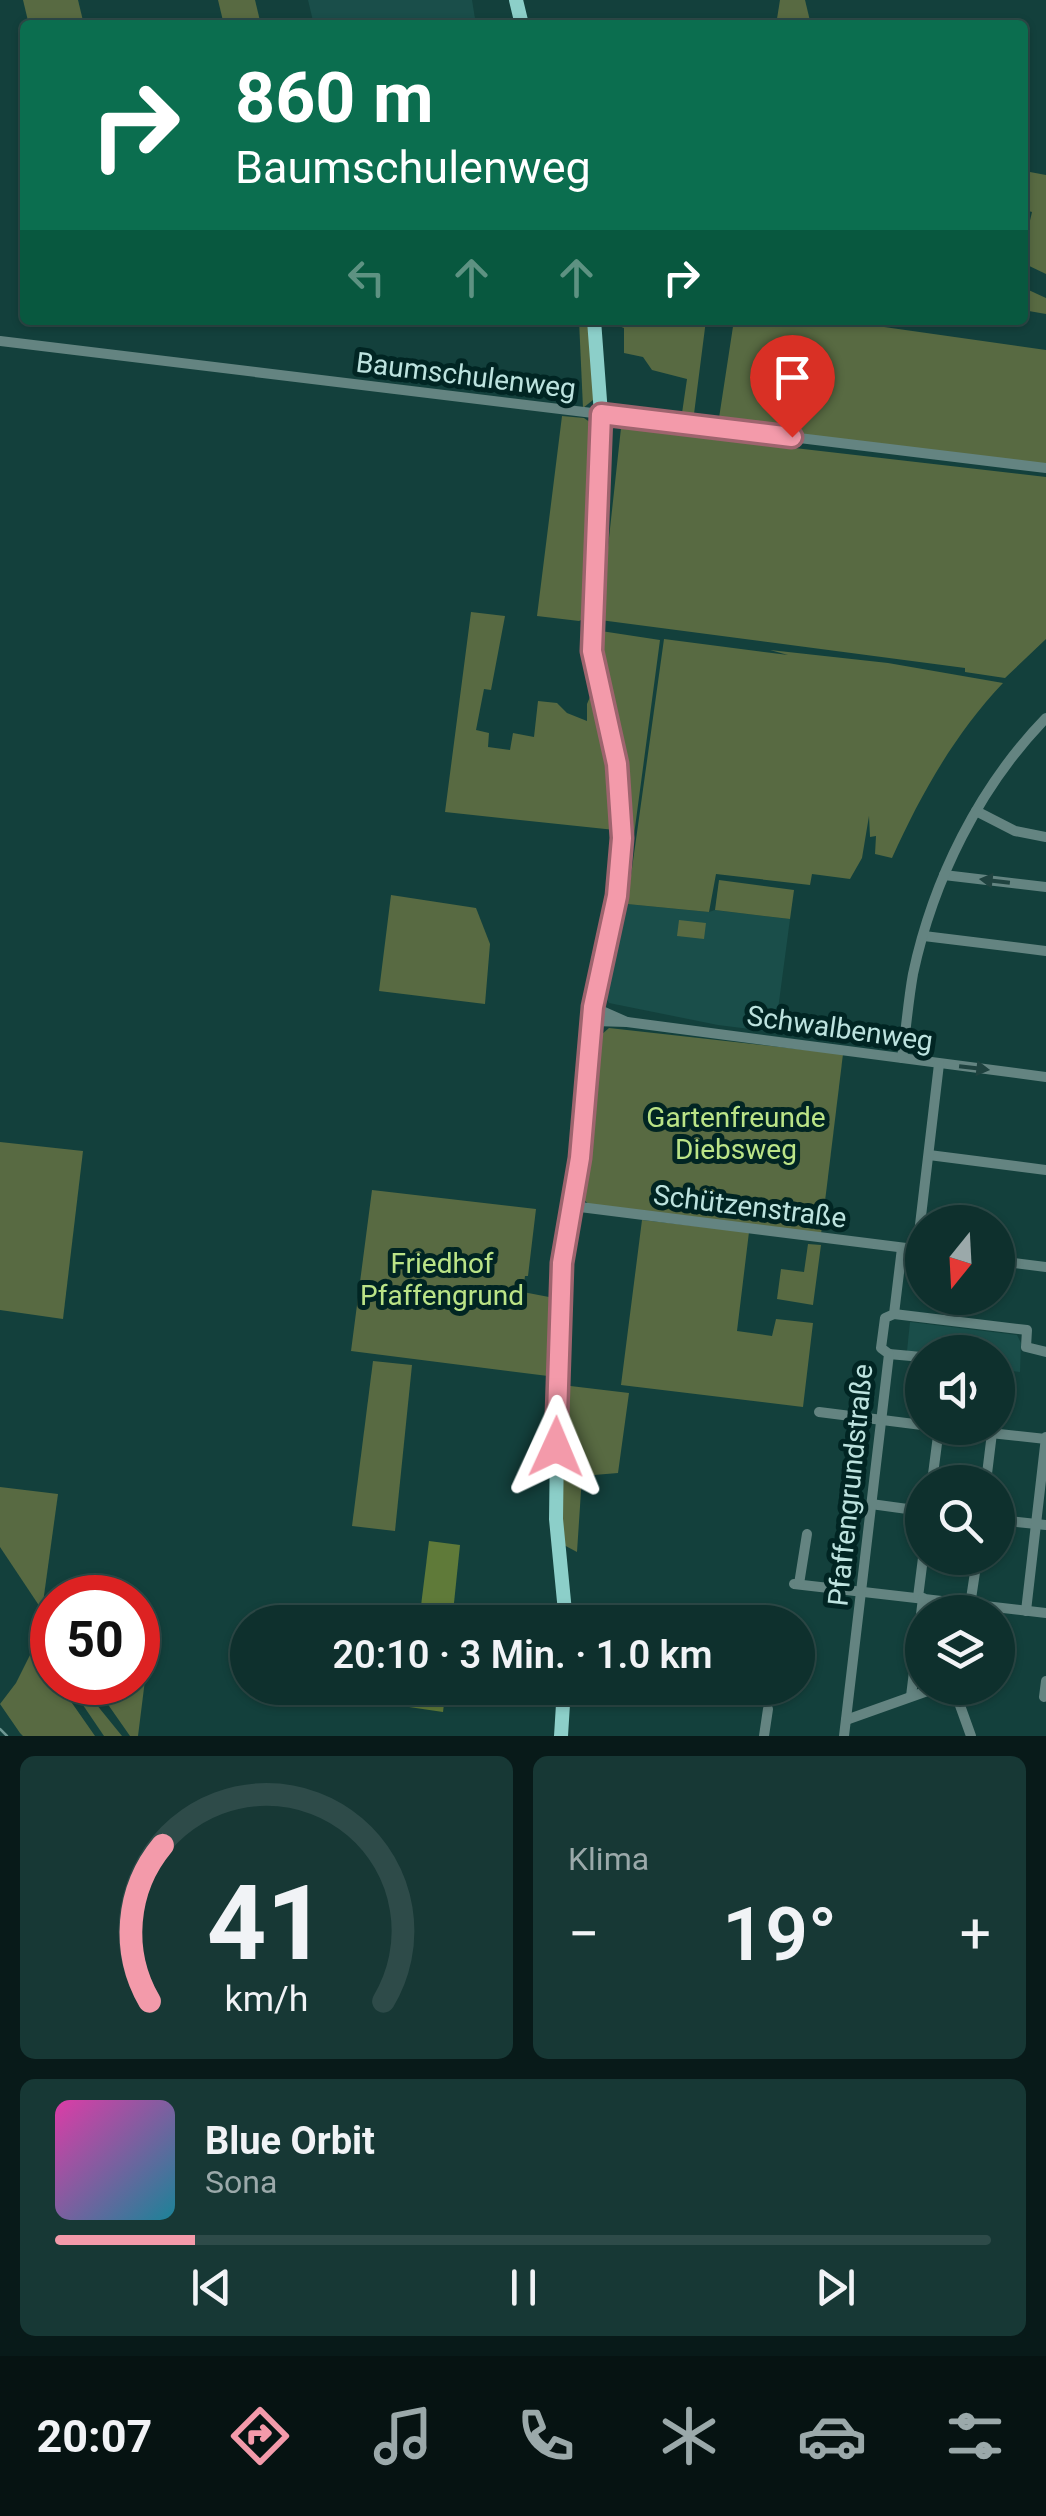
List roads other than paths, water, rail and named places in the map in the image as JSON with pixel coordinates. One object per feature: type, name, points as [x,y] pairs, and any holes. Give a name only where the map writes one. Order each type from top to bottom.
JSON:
[{"type":"main road","points":[[564,1605],[556,1519],[559,1294],[622,838],[617,764],[592,651],[601,414],[594,325]]},
{"type":"main road","points":[[561,1736],[563,1705]]},
{"type":"street","name":"Baumschulenweg","points":[[0,341],[1046,468]]},
{"type":"street","points":[[902,1058],[912,978],[944,875],[992,784],[1041,732],[1046,718]]},
{"type":"street","points":[[976,811],[1015,831],[1046,837]]},
{"type":"street","points":[[944,875],[1046,887]]},
{"type":"street","points":[[924,936],[1046,951]]},
{"type":"street","name":"Schwalbenweg","points":[[595,1016],[1046,1077]]},
{"type":"street","points":[[924,1205],[939,1064]]},
{"type":"street","points":[[929,1156],[1046,1170]]},
{"type":"street","name":"Schützenstraße","points":[[572,1206],[905,1248]]},
{"type":"street","name":"Pfaffengrundstraße","points":[[844,1736],[888,1354],[882,1348],[885,1318],[894,1314],[902,1248]]},
{"type":"street","points":[[1015,1263],[1046,1267]]},
{"type":"street","points":[[894,1314],[1027,1330],[1026,1347],[1046,1352]]},
{"type":"street","points":[[888,1354],[905,1356]]},
{"type":"street","points":[[819,1412],[905,1423]]},
{"type":"street","points":[[1015,1435],[1045,1438],[1040,1524],[1026,1610]]},
{"type":"street","points":[[871,1504],[905,1509]]},
{"type":"street","points":[[1015,1522],[1040,1524]]},
{"type":"street","points":[[807,1534],[797,1584],[905,1596]]},
{"type":"street","points":[[1015,1610],[1046,1613]]},
{"type":"street","points":[[1044,1697],[1046,1682]]},
{"type":"street","points":[[846,1720],[905,1698]]},
{"type":"street","points":[[960,1705],[972,1736]]},
{"type":"street","points":[[764,1736],[768,1709]]},
{"type":"tram line","points":[[0,1729],[7,1736]]},
{"type":"park label","name":"Gartenfreunde Diebsweg","points":[[736,1133]]},
{"type":"park label","name":"Friedhof Pfaffengrund","points":[[442,1279]]}]
